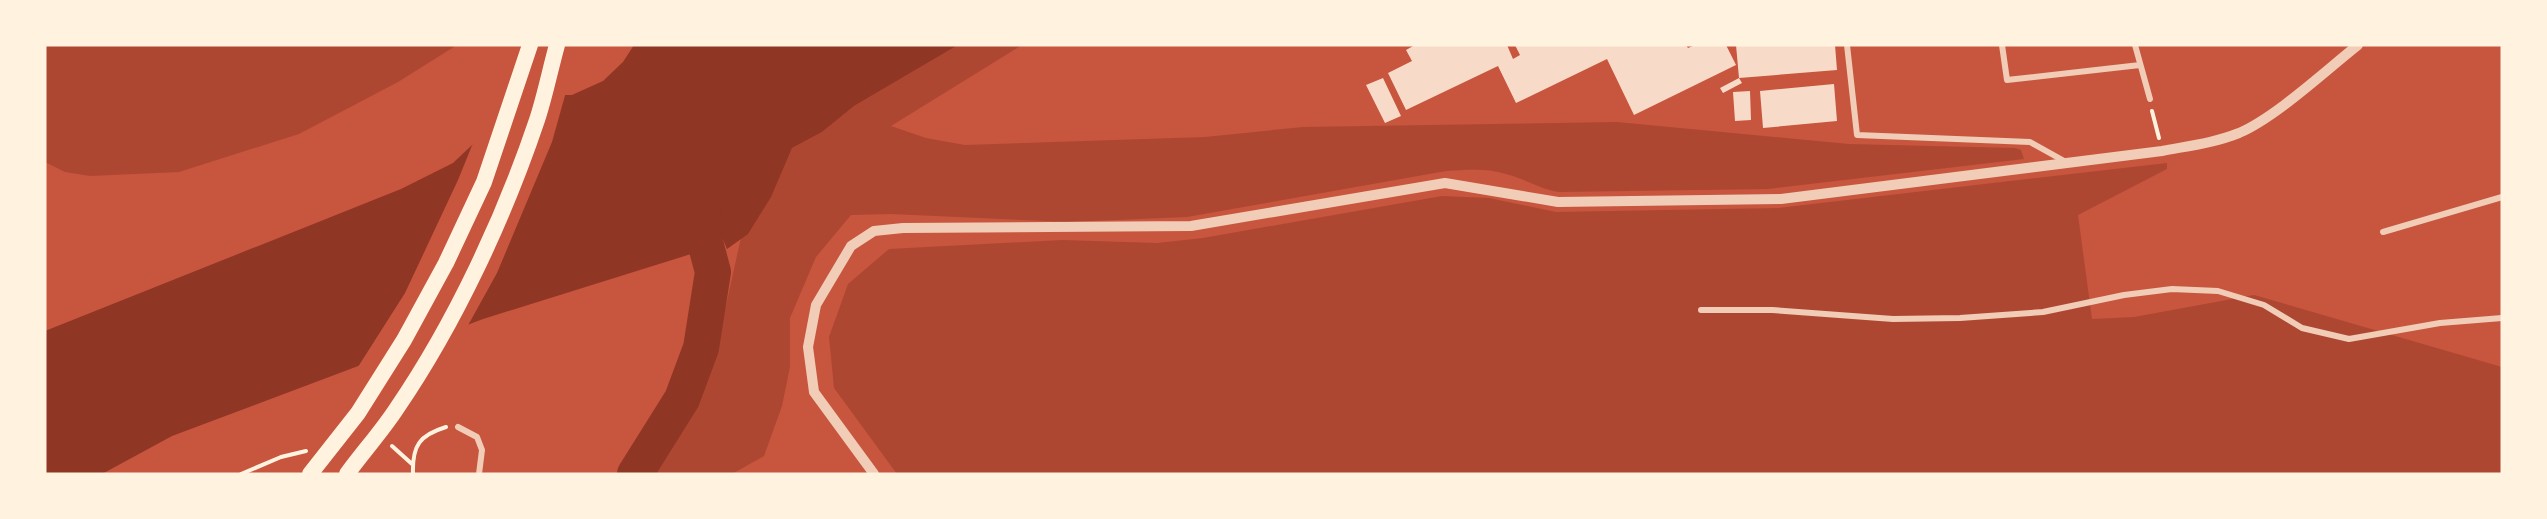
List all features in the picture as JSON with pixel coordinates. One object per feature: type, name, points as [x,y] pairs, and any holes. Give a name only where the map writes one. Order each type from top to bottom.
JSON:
[{"type":"highway","points":[[310,474],[358,413],[404,340],[446,263],[484,182],[530,45]]},
{"type":"highway","points":[[347,474],[397,409],[468,284],[506,200],[537,119],[557,45]]},
{"type":"street","points":[[1847,45],[1857,135],[2030,142],[2066,162]]},
{"type":"street","points":[[2002,45],[2007,80],[2140,65]]},
{"type":"street","points":[[2135,45],[2150,99]]},
{"type":"street","points":[[873,474],[814,392],[808,347],[816,305],[851,246],[874,231],[903,228],[1191,226],[1445,183],[1558,202],[1781,199],[2162,151],[2215,142],[2241,132],[2266,118],[2358,45]]},
{"type":"street","points":[[2383,232],[2502,197]]},
{"type":"street","points":[[1701,310],[1772,310],[1893,319],[1960,318],[2043,312],[2124,295],[2172,290],[2218,291],[2264,305],[2302,328],[2349,339],[2440,323],[2502,318]]},
{"type":"street","points":[[458,427],[477,437],[482,450],[478,474]]},
{"type":"path","points":[[2150,99],[2157,131]]},
{"type":"path","points":[[413,474],[412,464],[418,444],[426,434],[448,427],[458,427]]},
{"type":"shaded area","points":[[45,45],[457,45],[398,82],[299,134],[179,172],[90,176],[65,172],[45,162]]},
{"type":"shaded area","points":[[634,45],[958,45],[854,106],[822,132],[792,148],[771,197],[748,234],[727,249],[718,228],[704,238],[691,254],[483,319],[172,436],[102,474],[45,474],[45,331],[401,189],[453,163],[488,130],[531,95],[572,95],[603,81],[623,62]]},
{"type":"shaded area","points":[[958,45],[1022,45],[891,126],[926,138],[965,145],[1205,137],[1303,127],[1617,122],[1849,144],[2015,148],[2021,150],[2024,159],[1768,189],[1559,192],[1499,172],[1446,171],[1187,217],[1067,222],[891,214],[851,215],[816,257],[790,318],[790,367],[782,406],[764,456],[732,474],[646,474],[680,424],[721,328],[746,215],[792,148],[822,132],[854,106]]},
{"type":"shaded area","points":[[2167,163],[2167,169],[2078,215],[2092,319],[2134,317],[2254,295],[2502,367],[2502,474],[897,474],[834,388],[829,337],[848,284],[889,249],[1062,240],[1157,243],[1203,238],[1442,196],[1489,198],[1556,212],[1777,208]]},
{"type":"pier","points":[[530,92],[566,92],[552,142],[497,273],[466,329],[356,370],[405,293],[475,138]]},
{"type":"building","points":[[1415,45],[1507,45],[1513,59],[1520,55],[1515,45],[1686,45],[1688,48],[1695,45],[1726,45],[1736,65],[1634,115],[1607,59],[1516,103],[1498,66],[1406,110],[1388,73],[1412,61],[1406,50]]},
{"type":"building","points":[[1736,45],[1835,45],[1837,70],[1739,78]]},
{"type":"building","points":[[1383,78],[1401,116],[1385,123],[1366,85]]},
{"type":"building","points":[[1739,78],[1742,83],[1723,93],[1720,88]]},
{"type":"building","points":[[1834,84],[1837,121],[1763,128],[1760,91]]},
{"type":"building","points":[[1750,91],[1751,120],[1735,121],[1733,92]]},
{"type":"waterway","points":[[635,474],[682,399],[701,348],[713,272],[704,238],[702,208],[707,189]]}]
